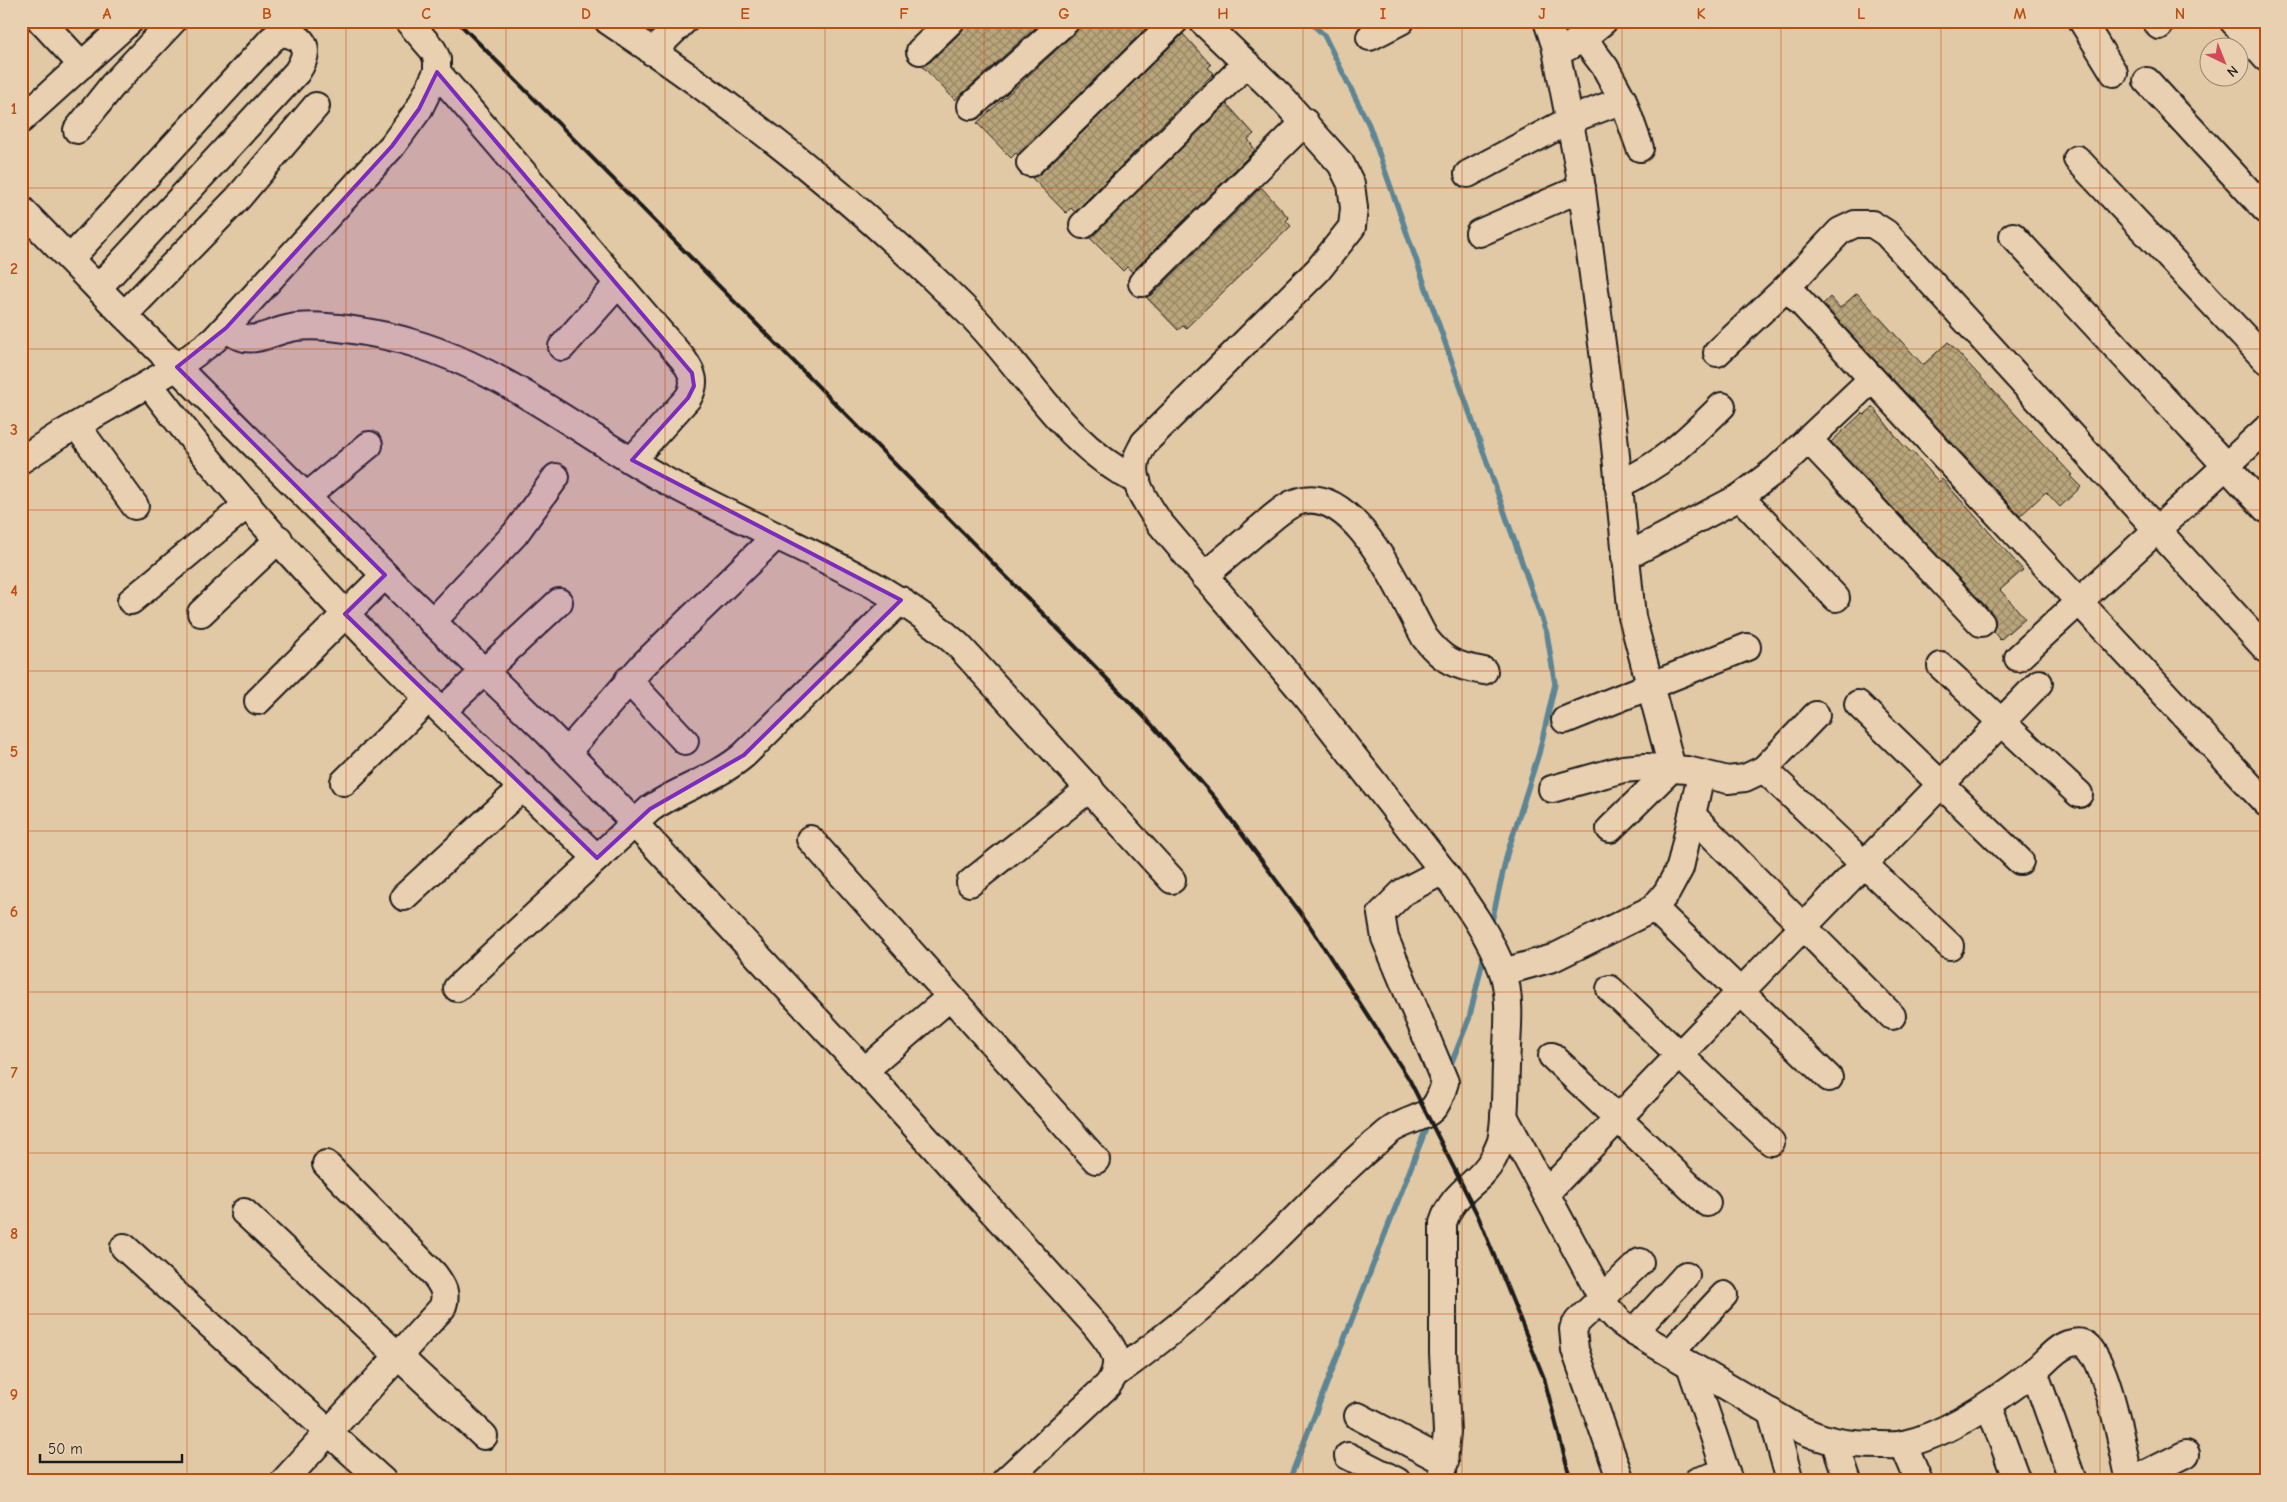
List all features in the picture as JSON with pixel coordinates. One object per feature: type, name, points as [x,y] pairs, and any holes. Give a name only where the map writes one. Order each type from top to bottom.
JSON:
[{"type":"street","points":[[40,21],[82,66]]},
{"type":"street","points":[[21,120],[130,21]]},
{"type":"street","points":[[76,130],[112,86],[173,21]]},
{"type":"street","points":[[21,460],[177,367],[226,328],[392,146],[419,109],[437,72],[433,50],[408,21]]},
{"type":"street","points":[[608,21],[770,137],[853,205],[968,312],[1079,442],[1112,467],[1137,481]]},
{"type":"street","points":[[652,52],[684,21]]},
{"type":"street","points":[[920,51],[951,21]]},
{"type":"street","points":[[971,106],[1066,21]]},
{"type":"street","points":[[1030,163],[1175,21]]},
{"type":"street","points":[[1202,21],[1305,122],[1341,164],[1351,184],[1354,208],[1352,227],[1318,270],[1144,443],[1136,461],[1137,481],[1144,500],[1159,522],[1307,697],[1443,871],[1479,926],[1499,963],[1508,1015],[1504,1116],[1500,1142],[1493,1160],[1454,1200],[1443,1223],[1443,1353],[1447,1432],[1443,1471],[1358,1416]]},
{"type":"street","points":[[1370,37],[1401,21]]},
{"type":"street","points":[[1547,21],[1557,54],[1582,188],[1614,436],[1624,557],[1632,617],[1672,768]]},
{"type":"street","points":[[1557,54],[1583,38],[1604,21]]},
{"type":"street","points":[[2082,21],[2114,73]]},
{"type":"street","points":[[2232,21],[2266,58]]},
{"type":"street","points":[[70,259],[272,39],[281,33],[291,34],[300,39],[305,48],[304,61],[296,72],[98,288]]},
{"type":"street","points":[[1583,38],[1605,67],[1623,100],[1640,148]]},
{"type":"street","points":[[1083,224],[1246,64]]},
{"type":"street","points":[[437,72],[683,359],[692,373],[694,380],[692,392],[682,407],[632,460]]},
{"type":"street","points":[[2147,81],[2266,210]]},
{"type":"street","points":[[1468,174],[1570,120],[1623,100]]},
{"type":"street","points":[[124,315],[238,198],[316,106]]},
{"type":"street","points":[[1142,283],[1305,122]]},
{"type":"street","points":[[2077,160],[2266,360]]},
{"type":"street","points":[[1479,233],[1582,188]]},
{"type":"street","points":[[21,209],[124,315],[432,622],[567,752],[864,1071],[1094,1324],[1115,1353],[1117,1364],[1115,1374],[1108,1385],[1005,1481]]},
{"type":"street","points":[[1717,353],[1787,288],[1840,231],[1855,224],[1872,224],[1886,233],[2266,649]]},
{"type":"street","points":[[2013,236],[2266,509]]},
{"type":"street","points":[[562,347],[618,284]]},
{"type":"street","points":[[1787,288],[2266,803]]},
{"type":"street","points":[[226,328],[233,334],[247,339],[261,338],[290,328],[306,326],[381,336],[412,343],[460,360],[504,381],[632,460],[726,512],[859,576],[901,600],[935,624],[959,646],[1172,880]]},
{"type":"street","points":[[1624,557],[1740,496],[1777,469],[1872,379]]},
{"type":"street","points":[[149,384],[195,444],[345,614],[436,705],[598,858]]},
{"type":"street","points":[[1618,485],[1644,473],[1676,451],[1722,406]]},
{"type":"street","points":[[77,426],[135,506]]},
{"type":"street","points":[[2018,658],[2266,429]]},
{"type":"street","points":[[1808,439],[1981,623]]},
{"type":"street","points":[[307,496],[369,445]]},
{"type":"street","points":[[432,622],[510,540],[556,477]]},
{"type":"street","points":[[1740,496],[1836,598]]},
{"type":"street","points":[[1204,576],[1284,508],[1303,500],[1324,502],[1352,519],[1364,533],[1376,550],[1425,638],[1435,650],[1454,664],[1484,671]]},
{"type":"street","points":[[131,601],[248,504]]},
{"type":"street","points":[[567,752],[628,680],[776,536]]},
{"type":"street","points":[[201,613],[279,539]]},
{"type":"street","points":[[258,701],[385,575]]},
{"type":"street","points":[[458,988],[635,823],[663,800],[731,766],[901,600]]},
{"type":"street","points":[[344,782],[436,705],[484,671],[558,602]]},
{"type":"street","points":[[1565,720],[1747,647]]},
{"type":"street","points":[[1941,666],[2080,794]]},
{"type":"street","points":[[628,680],[685,741]]},
{"type":"street","points":[[1546,1193],[2039,683]]},
{"type":"street","points":[[1858,704],[2020,861]]},
{"type":"street","points":[[1552,789],[1622,769],[1646,767],[1687,770],[1701,775],[1728,780],[1744,778],[1764,769],[1816,715]]},
{"type":"street","points":[[1610,830],[1672,768]]},
{"type":"street","points":[[1764,769],[1950,946]]},
{"type":"street","points":[[1499,963],[1553,958],[1654,908],[1668,892],[1680,868],[1701,775]]},
{"type":"street","points":[[404,897],[522,787]]},
{"type":"street","points":[[970,883],[1090,788]]},
{"type":"street","points":[[1692,815],[1802,928],[1892,1016]]},
{"type":"street","points":[[810,839],[1096,1160]]},
{"type":"street","points":[[1115,1374],[1192,1316],[1258,1255],[1342,1171],[1394,1128],[1430,1113],[1440,1102],[1445,1082],[1385,938],[1381,914],[1403,892],[1443,871]]},
{"type":"street","points":[[1654,908],[1829,1078]]},
{"type":"street","points":[[1610,989],[1771,1142]]},
{"type":"street","points":[[864,1071],[950,997]]},
{"type":"street","points":[[1552,1056],[1706,1203]]},
{"type":"street","points":[[1504,1116],[1608,1309],[1620,1322],[1812,1436],[1835,1443],[1903,1444],[1939,1431],[1989,1405],[2034,1371],[2059,1349],[2077,1342],[2084,1344],[2092,1350],[2104,1374],[2131,1481],[2186,1454]]},
{"type":"street","points":[[284,1481],[442,1308],[445,1292],[434,1274],[326,1164]]},
{"type":"street","points":[[244,1212],[484,1436]]},
{"type":"street","points":[[124,1247],[382,1481]]},
{"type":"street","points":[[1621,1481],[1572,1337],[1573,1329],[1578,1321],[1640,1262]]},
{"type":"street","points":[[1634,1332],[1686,1275]]},
{"type":"street","points":[[1680,1359],[1724,1295]]},
{"type":"street","points":[[1680,1359],[1728,1476],[1697,1481]]},
{"type":"street","points":[[2034,1371],[2073,1481]]},
{"type":"street","points":[[1989,1405],[2016,1481]]},
{"type":"street","points":[[1771,1412],[1790,1481]]},
{"type":"street","points":[[1835,1443],[1848,1481]]},
{"type":"street","points":[[1903,1444],[1919,1481]]},
{"type":"street","points":[[1348,1456],[1397,1481]]},
{"type":"highlighted area","points":[[437,72],[692,373],[694,386],[688,398],[632,460],[901,600],[744,755],[650,809],[597,858],[345,614],[385,575],[177,367],[226,328],[392,146],[419,109]]},
{"type":"building","points":[[966,21],[1043,21],[955,100],[922,66],[930,62],[961,32]]},
{"type":"building","points":[[1081,21],[1153,21],[1018,155],[1016,153],[1011,158],[977,123],[1076,32]]},
{"type":"building","points":[[1183,34],[1211,65],[1208,68],[1214,73],[1075,212],[1071,208],[1066,213],[1032,178],[1040,174]]},
{"type":"building","points":[[1227,104],[1254,134],[1248,139],[1255,150],[1132,272],[1127,267],[1123,271],[1090,238]]},
{"type":"building","points":[[1261,187],[1289,218],[1286,221],[1291,226],[1186,328],[1184,325],[1178,330],[1146,297],[1153,294]]},
{"type":"building","points":[[1857,293],[1923,365],[1948,342],[2081,487],[2060,507],[2046,492],[2020,516],[1823,304],[1830,297],[1840,308]]},
{"type":"building","points":[[1873,407],[1902,444],[1912,451],[1939,482],[1942,479],[2023,570],[2000,590],[2025,618],[2000,640],[1993,631],[1996,620],[1992,613],[1831,442],[1862,413],[1864,415]]},
{"type":"waterway","points":[[1309,21],[1324,35],[1369,125],[1547,634],[1555,684],[1539,753],[1507,854],[1491,925]]},
{"type":"waterway","points":[[1449,1069],[1469,1019],[1485,951]]},
{"type":"waterway","points":[[1289,1481],[1429,1121]]},
{"type":"railway","points":[[457,21],[1152,725],[1215,798],[1308,923],[1409,1079],[1478,1216],[1544,1378],[1571,1481]]}]
